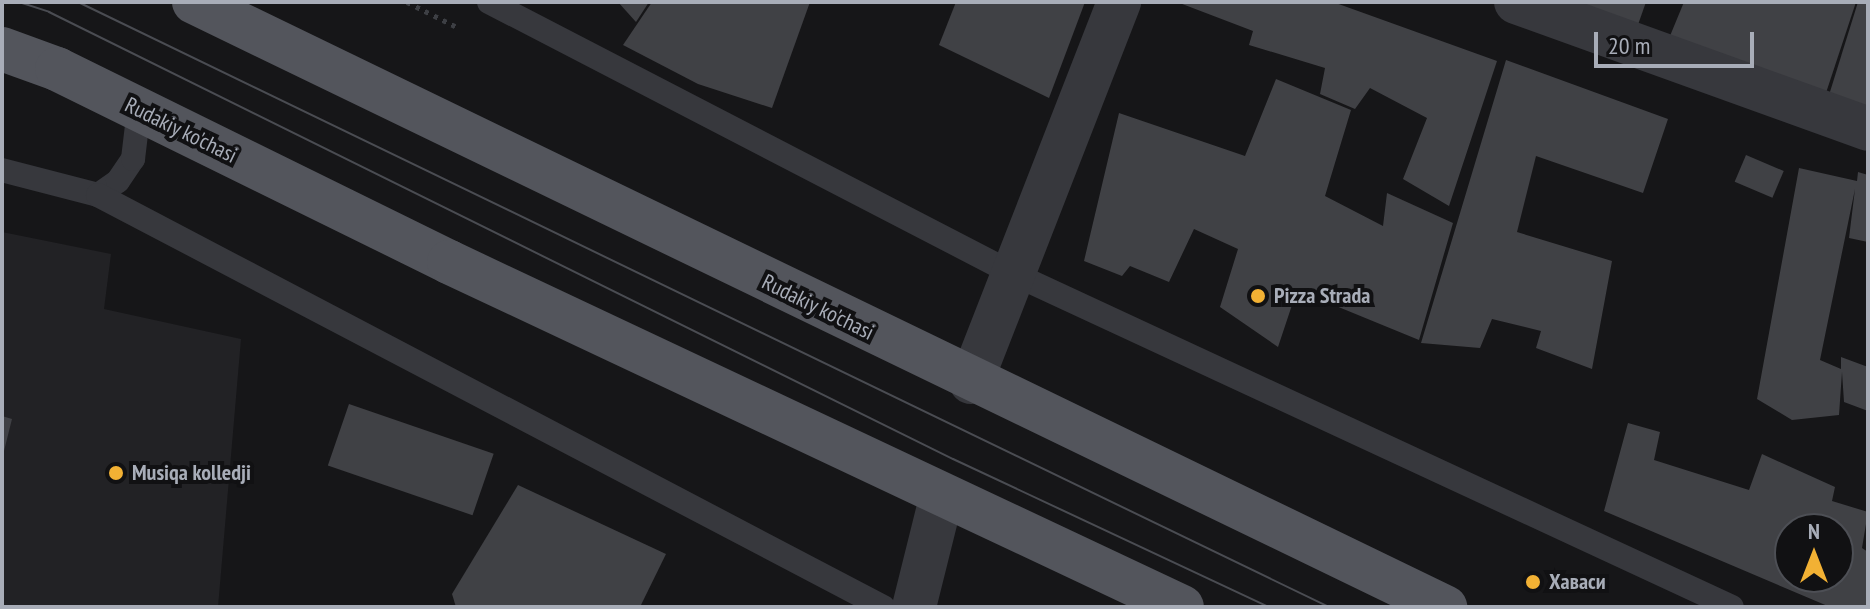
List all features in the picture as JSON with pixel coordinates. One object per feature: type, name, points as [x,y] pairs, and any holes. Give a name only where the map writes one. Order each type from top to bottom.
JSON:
[{"type":"main road","name":"Rudakiy ko'chasi","points":[[194,2],[971,382],[1445,607]]},
{"type":"main road","name":"Rudakiy ko'chasi","points":[[2,49],[139,109],[1182,607]]},
{"type":"street","points":[[971,382],[1016,275],[1119,2]]},
{"type":"street","points":[[1516,2],[1868,129]]},
{"type":"street","points":[[914,607],[942,495]]},
{"type":"lane","points":[[489,2],[1016,275],[1732,607]]},
{"type":"lane","points":[[98,195],[118,181],[133,159],[139,109]]},
{"type":"lane","points":[[2,170],[98,195],[883,607]]},
{"type":"shaded area","name":"Musiqa kolledji","points":[[2,232],[111,254],[104,309],[241,339],[218,607],[2,607]]},
{"type":"building","points":[[618,2],[649,2],[636,22]]},
{"type":"building","points":[[652,2],[810,2],[772,108],[698,84],[623,45]]},
{"type":"building","points":[[956,2],[1085,2],[1049,98],[939,45]]},
{"type":"building","points":[[1177,2],[1333,2],[1497,61],[1449,206],[1403,179],[1427,118],[1370,88],[1355,109],[1320,94],[1325,68],[1249,45],[1253,31]]},
{"type":"building","points":[[1540,2],[1646,2],[1634,36]]},
{"type":"building","points":[[1684,2],[1856,2],[1821,108],[1665,48]]},
{"type":"building","points":[[1858,2],[1868,2],[1868,125],[1824,111]]},
{"type":"building","points":[[1506,60],[1668,119],[1643,193],[1536,156],[1517,232],[1612,261],[1592,369],[1536,348],[1541,331],[1492,319],[1480,348],[1421,343]]},
{"type":"building","points":[[1276,79],[1351,110],[1325,196],[1383,226],[1387,193],[1453,223],[1419,340],[1297,290],[1278,347],[1220,307],[1238,249],[1194,229],[1169,282],[1130,266],[1122,276],[1084,261],[1119,113],[1245,156]]},
{"type":"building","points":[[1746,155],[1784,171],[1772,198],[1735,182]]},
{"type":"building","points":[[1799,168],[1857,181],[1858,172],[1868,175],[1868,242],[1849,238],[1855,189],[1820,360],[1841,369],[1841,357],[1868,367],[1868,411],[1844,402],[1842,372],[1839,415],[1792,420],[1757,399]]},
{"type":"building","points":[[349,404],[494,454],[473,515],[328,465]]},
{"type":"building","points":[[2,416],[12,419],[3,455],[2,455]]},
{"type":"building","points":[[1628,423],[1660,432],[1654,460],[1749,490],[1762,454],[1835,487],[1832,501],[1868,512],[1862,548],[1868,552],[1868,607],[1830,607],[1797,593],[1854,593],[1854,513],[1774,513],[1774,583],[1604,511]]},
{"type":"building","points":[[518,485],[666,554],[640,607],[456,607],[452,594]]},
{"type":"tram line","points":[[19,2],[49,12],[953,459],[1269,607]]},
{"type":"tram line","points":[[78,2],[1329,607]]},
{"type":"place","name":"Pizza Strada","points":[[1258,296]]},
{"type":"place","name":"Musiqa kolledji","points":[[116,473]]},
{"type":"place","name":"Хаваси","points":[[1533,582]]}]
